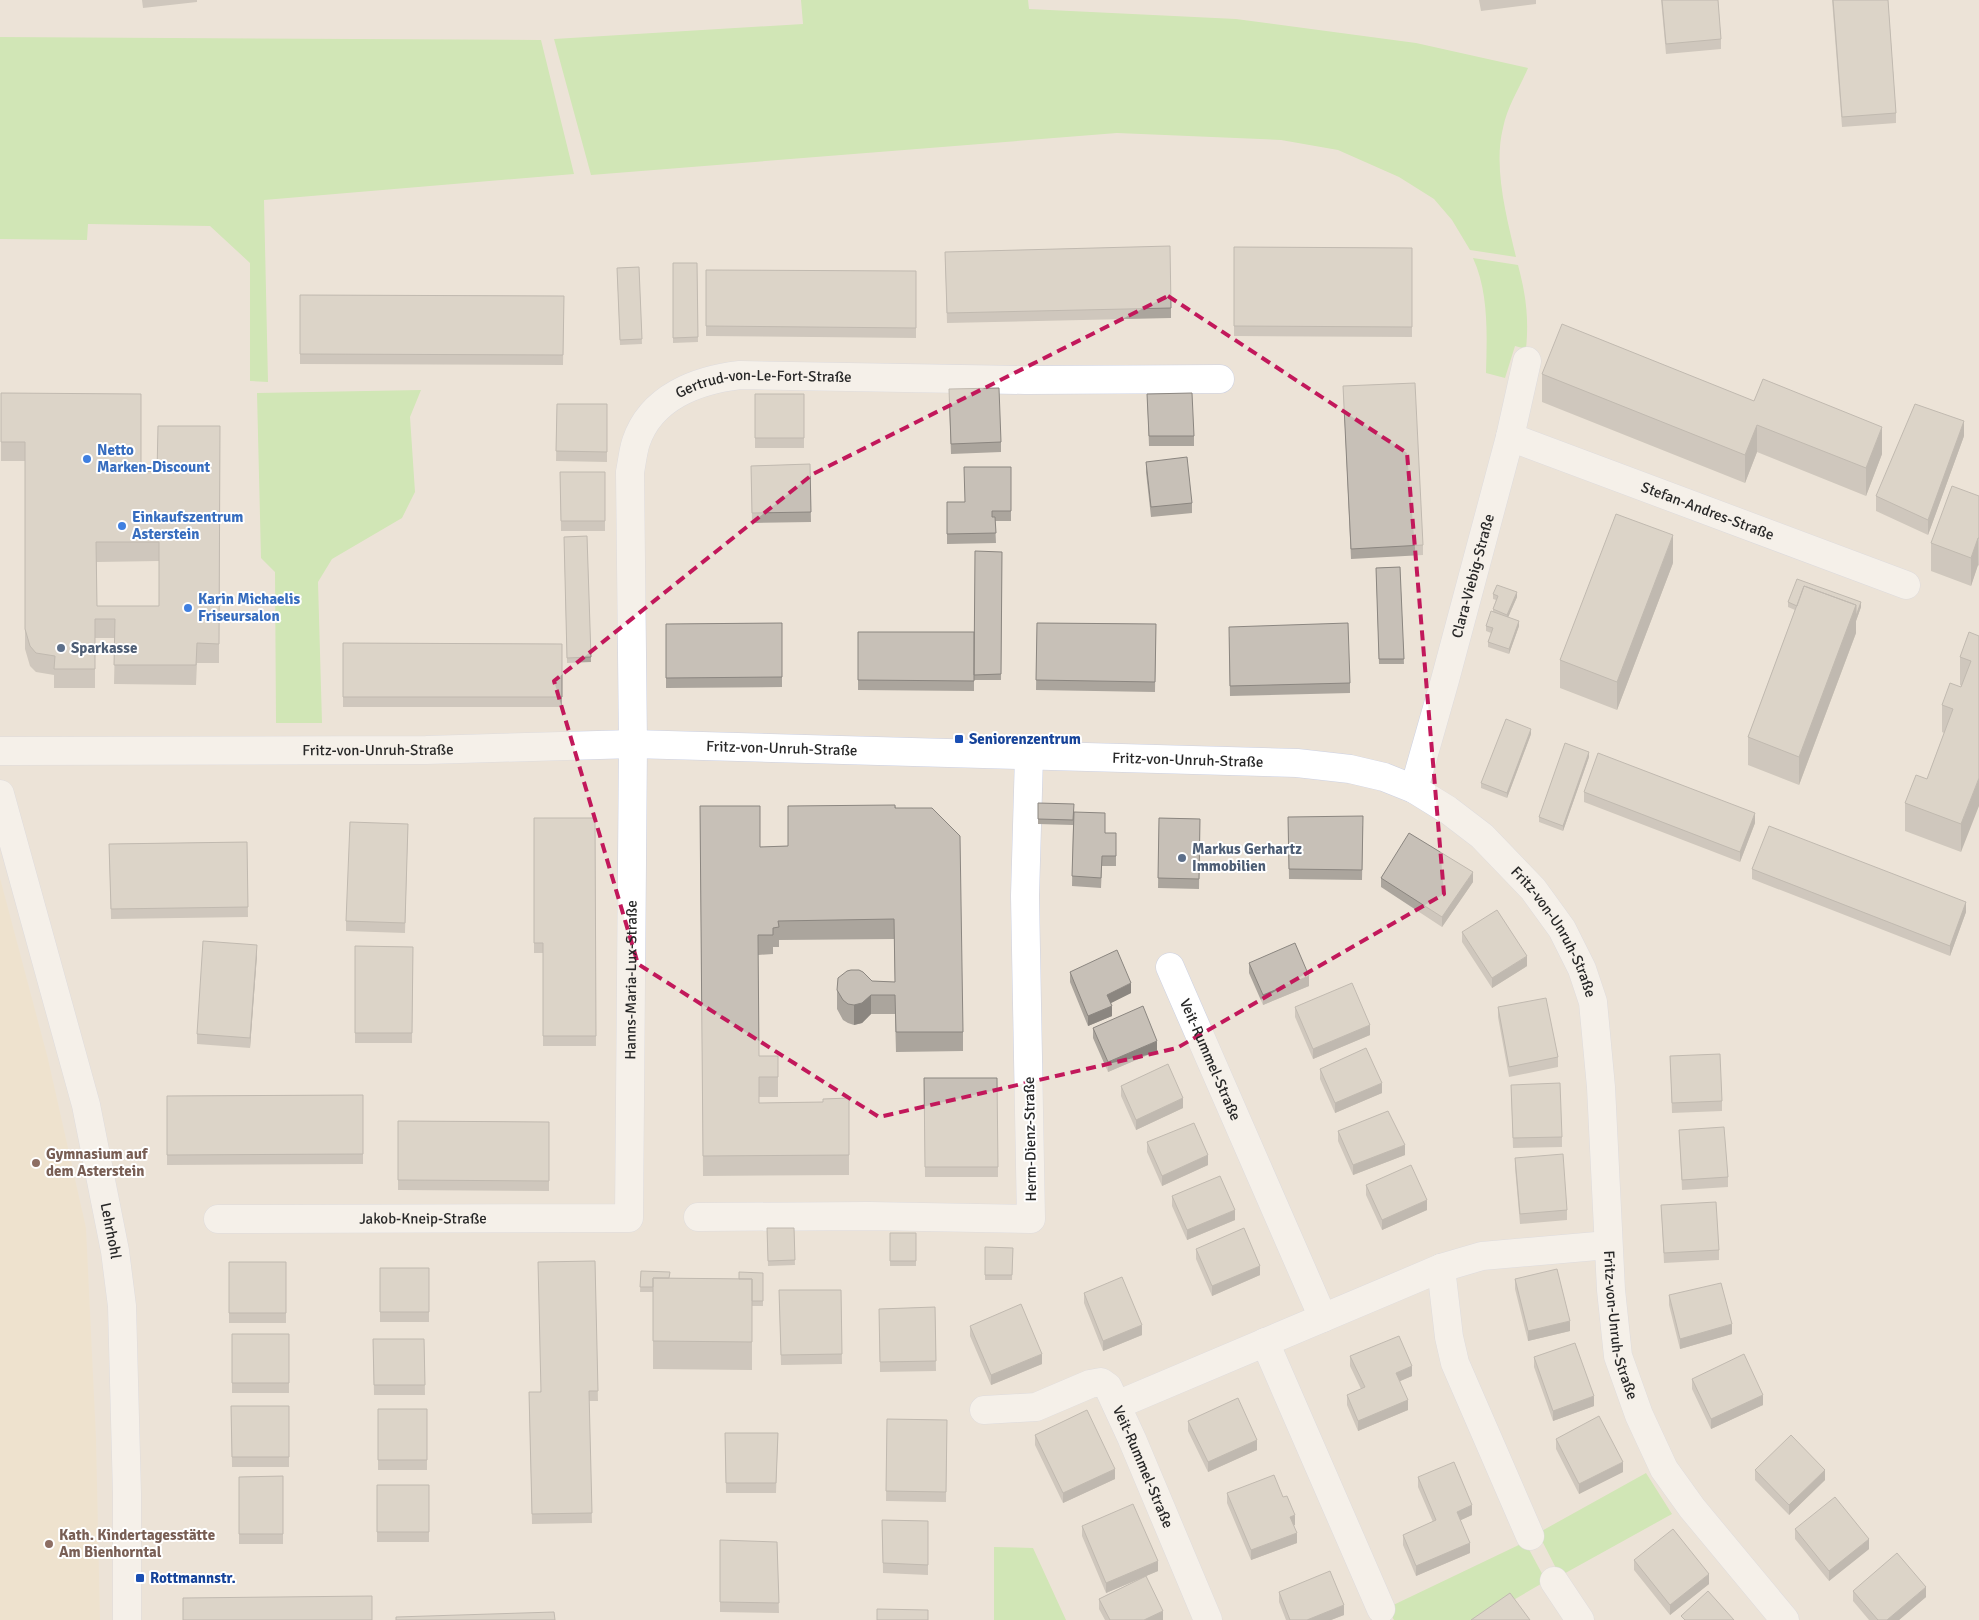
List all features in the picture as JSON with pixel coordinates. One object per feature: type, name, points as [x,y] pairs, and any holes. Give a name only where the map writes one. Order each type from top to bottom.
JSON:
[{"type":"street","name":"Clara-Viebig-Straße","points":[[1414,789],[1510,436],[1527,360]]},
{"type":"street","name":"Gertrud-von-Le-Fort-Straße","points":[[633,744],[630,472],[636,442],[642,427],[666,400],[700,382],[719,377],[740,375],[1025,380],[1220,379]]},
{"type":"street","name":"Stefan-Andres-Straße","points":[[1510,436],[1906,585]]},
{"type":"street","name":"Fritz-von-Unruh-Straße","points":[[0,751],[366,750],[633,744],[1297,763],[1350,769],[1384,777],[1414,789],[1448,810],[1482,836],[1534,889],[1562,929],[1582,969],[1592,1002],[1600,1078],[1610,1290],[1618,1356],[1638,1415],[1664,1468],[1692,1508],[1785,1620]]},
{"type":"street","name":"Hanns-Maria-Lux-Straße","points":[[629,1218],[633,744]]},
{"type":"street","name":"Herm-Dienz-Straße","points":[[698,1217],[869,1216],[1031,1219],[1025,896],[1029,756]]},
{"type":"street","name":"Lehrhohl","points":[[0,794],[86,1105],[116,1251],[122,1306],[127,1484],[126,1620]]},
{"type":"street","name":"Veit-Rummel-Straße","points":[[1170,967],[1323,1318]]},
{"type":"street","name":"Jakob-Kneip-Straße","points":[[218,1219],[629,1218]]},
{"type":"street","name":"Veit-Rummel-Straße","points":[[1208,1620],[1117,1404],[1441,1268],[1482,1256],[1608,1245]]},
{"type":"street","points":[[1441,1268],[1455,1364],[1530,1536]]},
{"type":"street","points":[[1265,1342],[1382,1609]]},
{"type":"street","points":[[984,1410],[1036,1407],[1090,1384],[1101,1382],[1108,1387],[1117,1404]]},
{"type":"street","points":[[1554,1581],[1580,1620]]},
{"type":"highlighted area","points":[[1168,296],[1407,453],[1444,894],[1177,1048],[879,1117],[638,964],[554,681],[813,474]]},
{"type":"shaded area","name":"Gymnasium auf dem Asterstein","points":[[0,878],[48,1059],[86,1228],[96,1438],[100,1620],[0,1620]]},
{"type":"green space","points":[[801,0],[1028,0],[1029,9],[1236,19],[1416,43],[1528,68],[1507,112],[1500,143],[1502,193],[1516,257],[1470,250],[1452,220],[1434,199],[1399,177],[1338,150],[1281,140],[1117,133],[591,175],[554,39],[803,24]]},
{"type":"green space","points":[[0,37],[541,40],[574,174],[264,200],[268,382],[250,381],[250,263],[210,226],[88,224],[87,240],[0,239]]},
{"type":"green space","points":[[1473,258],[1518,265],[1526,307],[1526,349],[1515,346],[1505,378],[1486,373],[1486,314],[1482,285]]},
{"type":"green space","points":[[421,390],[410,417],[415,492],[402,518],[332,559],[318,582],[322,723],[276,723],[275,572],[261,558],[257,393]]},
{"type":"green space","points":[[1646,1473],[1672,1514],[1560,1576],[1538,1533]]},
{"type":"green space","points":[[1525,1542],[1546,1581],[1479,1620],[1394,1620],[1387,1608]]},
{"type":"green space","points":[[994,1547],[1033,1548],[1066,1620],[994,1620]]},
{"type":"building","points":[[1662,0],[1718,0],[1721,39],[1666,44]]},
{"type":"building","points":[[1833,0],[1888,0],[1896,113],[1842,117]]},
{"type":"building","points":[[1170,246],[1171,308],[947,313],[945,252]]},
{"type":"building","points":[[1234,247],[1412,248],[1412,327],[1234,326]]},
{"type":"building","points":[[673,263],[697,263],[698,337],[673,338]]},
{"type":"building","points":[[639,267],[642,339],[620,340],[617,268]]},
{"type":"building","points":[[706,270],[916,271],[916,328],[706,326]]},
{"type":"building","points":[[300,295],[564,296],[563,355],[300,354]]},
{"type":"building","points":[[1562,324],[1754,401],[1763,379],[1882,427],[1866,468],[1757,425],[1745,455],[1542,374]]},
{"type":"building","points":[[1415,383],[1423,545],[1351,549],[1343,386]]},
{"type":"building","points":[[999,388],[1001,442],[951,444],[949,389]]},
{"type":"building","name":"Einkaufszentrum Asterstein","points":[[1,393],[141,394],[141,471],[157,472],[158,426],[220,426],[219,644],[197,643],[196,665],[114,665],[115,619],[95,619],[95,669],[54,669],[55,656],[36,653],[30,646],[25,629],[25,442],[1,442]],"holes":[[[96,542],[159,542],[159,606],[97,606]]]},
{"type":"building","points":[[1192,393],[1194,436],[1149,436],[1147,394]]},
{"type":"building","points":[[755,394],[804,394],[804,438],[755,438]]},
{"type":"building","points":[[557,404],[607,404],[607,452],[556,451]]},
{"type":"building","points":[[1915,404],[1964,421],[1928,520],[1876,496]]},
{"type":"building","points":[[1187,457],[1192,503],[1151,507],[1146,462]]},
{"type":"building","points":[[810,464],[811,512],[752,513],[751,466]]},
{"type":"building","points":[[964,467],[1011,467],[1011,511],[992,511],[992,517],[995,517],[996,533],[947,534],[947,502],[965,502]]},
{"type":"building","points":[[560,472],[605,472],[605,521],[561,521]]},
{"type":"building","points":[[1952,486],[1979,496],[1979,538],[1971,558],[1931,543]]},
{"type":"building","points":[[1616,514],[1673,535],[1617,682],[1560,660]]},
{"type":"building","points":[[587,536],[591,657],[567,658],[564,537]]},
{"type":"building","points":[[975,551],[1002,552],[1001,674],[974,675]]},
{"type":"building","points":[[1400,567],[1404,659],[1379,659],[1376,568]]},
{"type":"building","points":[[1797,579],[1861,602],[1856,616],[1856,605],[1804,586],[1797,606],[1788,602]]},
{"type":"building","points":[[1497,585],[1517,592],[1507,615],[1493,609],[1498,596],[1493,594]]},
{"type":"building","points":[[1804,586],[1856,605],[1799,757],[1748,737]]},
{"type":"building","points":[[1491,611],[1519,621],[1509,649],[1488,642],[1493,628],[1486,626]]},
{"type":"building","points":[[782,623],[782,677],[666,678],[666,624]]},
{"type":"building","points":[[1037,623],[1156,624],[1155,682],[1036,680]]},
{"type":"building","points":[[1348,623],[1350,683],[1230,686],[1229,627]]},
{"type":"building","points":[[858,632],[974,632],[974,681],[858,680]]},
{"type":"building","points":[[1969,632],[1979,636],[1979,778],[1961,824],[1905,803],[1916,775],[1927,779],[1953,709],[1942,705],[1950,683],[1961,687],[1971,661],[1960,657]]},
{"type":"building","points":[[343,643],[562,644],[562,697],[343,697]]},
{"type":"building","points":[[1506,719],[1531,729],[1507,793],[1481,783]]},
{"type":"building","points":[[1565,743],[1589,752],[1563,826],[1539,817]]},
{"type":"building","points":[[1598,753],[1755,813],[1740,852],[1584,792]]},
{"type":"building","points":[[1038,803],[1074,804],[1073,820],[1038,819]]},
{"type":"building","points":[[895,805],[895,808],[932,808],[960,836],[963,1032],[896,1032],[895,995],[871,995],[862,1003],[854,1005],[848,1004],[843,1000],[837,990],[838,978],[847,971],[859,970],[872,981],[895,982],[894,919],[778,921],[779,927],[773,928],[773,935],[758,935],[759,1056],[778,1056],[778,1077],[759,1077],[759,1103],[823,1102],[823,1099],[849,1098],[849,1155],[703,1156],[700,806],[760,806],[760,847],[788,846],[788,806]]},
{"type":"building","points":[[1074,812],[1105,813],[1105,833],[1116,833],[1116,856],[1102,856],[1101,878],[1072,876]]},
{"type":"building","points":[[1363,816],[1362,870],[1289,869],[1288,817]]},
{"type":"building","points":[[534,818],[595,818],[596,1036],[543,1036],[543,943],[534,943]]},
{"type":"building","points":[[1159,818],[1200,819],[1199,879],[1158,878]]},
{"type":"building","points":[[350,822],[408,824],[405,923],[346,921]]},
{"type":"building","points":[[1769,826],[1966,902],[1950,946],[1752,869]]},
{"type":"building","points":[[1409,833],[1473,872],[1442,917],[1381,878]]},
{"type":"building","points":[[247,842],[248,907],[111,909],[109,844]]},
{"type":"building","points":[[1497,910],[1527,956],[1492,978],[1462,932]]},
{"type":"building","points":[[203,941],[257,945],[250,1038],[197,1034]]},
{"type":"building","points":[[1295,943],[1309,976],[1263,995],[1249,963]]},
{"type":"building","points":[[355,946],[413,947],[412,1033],[355,1033]]},
{"type":"building","points":[[1117,950],[1131,983],[1107,995],[1112,1006],[1088,1016],[1070,972]]},
{"type":"building","points":[[1352,983],[1370,1025],[1313,1049],[1295,1007]]},
{"type":"building","points":[[1546,998],[1558,1057],[1509,1067],[1498,1007]]},
{"type":"building","points":[[1143,1006],[1157,1041],[1108,1062],[1093,1028]]},
{"type":"building","points":[[1366,1048],[1382,1083],[1335,1103],[1320,1069]]},
{"type":"building","points":[[1720,1054],[1722,1101],[1672,1103],[1670,1056]]},
{"type":"building","points":[[1168,1064],[1183,1098],[1136,1120],[1121,1086]]},
{"type":"building","points":[[924,1078],[997,1078],[998,1167],[925,1167]]},
{"type":"building","points":[[1560,1083],[1562,1137],[1513,1138],[1511,1085]]},
{"type":"building","points":[[363,1095],[363,1154],[167,1155],[167,1096]]},
{"type":"building","points":[[1388,1111],[1405,1145],[1353,1165],[1338,1131]]},
{"type":"building","points":[[398,1121],[549,1122],[549,1181],[398,1180]]},
{"type":"building","points":[[1194,1123],[1208,1155],[1162,1176],[1147,1142]]},
{"type":"building","points":[[1724,1127],[1728,1177],[1682,1180],[1679,1130]]},
{"type":"building","points":[[1563,1154],[1567,1210],[1520,1214],[1515,1158]]},
{"type":"building","points":[[1411,1165],[1427,1200],[1382,1220],[1366,1185]]},
{"type":"building","points":[[1220,1176],[1235,1210],[1187,1230],[1172,1196]]},
{"type":"building","points":[[1716,1202],[1719,1250],[1664,1253],[1661,1205]]},
{"type":"building","points":[[767,1228],[794,1228],[795,1260],[768,1261]]},
{"type":"building","points":[[1244,1228],[1260,1266],[1212,1286],[1196,1249]]},
{"type":"building","points":[[890,1233],[916,1233],[916,1261],[890,1261]]},
{"type":"building","points":[[985,1247],[1013,1248],[1012,1275],[985,1275]]},
{"type":"building","points":[[595,1261],[598,1391],[589,1391],[592,1513],[532,1514],[529,1392],[541,1392],[538,1262]]},
{"type":"building","points":[[229,1262],[286,1262],[286,1313],[229,1313]]},
{"type":"building","points":[[380,1268],[429,1268],[429,1312],[380,1312]]},
{"type":"building","points":[[1557,1269],[1570,1321],[1528,1331],[1515,1279]]},
{"type":"building","points":[[641,1271],[670,1272],[669,1278],[653,1278],[653,1287],[640,1287]]},
{"type":"building","points":[[739,1272],[763,1273],[763,1301],[752,1301],[752,1279],[739,1279]]},
{"type":"building","points":[[1122,1277],[1142,1325],[1103,1341],[1084,1293]]},
{"type":"building","points":[[653,1278],[752,1279],[752,1342],[653,1341]]},
{"type":"building","points":[[1721,1283],[1732,1324],[1680,1339],[1669,1295]]},
{"type":"building","points":[[779,1290],[841,1290],[842,1354],[781,1355]]},
{"type":"building","points":[[1021,1304],[1042,1354],[991,1375],[970,1326]]},
{"type":"building","points":[[935,1307],[936,1361],[880,1362],[879,1309]]},
{"type":"building","points":[[232,1334],[289,1334],[289,1383],[232,1383]]},
{"type":"building","points":[[1399,1336],[1412,1366],[1396,1373],[1408,1400],[1358,1421],[1347,1395],[1365,1387],[1350,1356]]},
{"type":"building","points":[[373,1339],[424,1339],[425,1385],[374,1385]]},
{"type":"building","points":[[1575,1343],[1594,1396],[1553,1411],[1534,1357]]},
{"type":"building","points":[[1744,1354],[1763,1395],[1711,1419],[1692,1379]]},
{"type":"building","points":[[1238,1398],[1257,1440],[1208,1462],[1188,1421]]},
{"type":"building","points":[[231,1406],[289,1406],[289,1457],[232,1457]]},
{"type":"building","points":[[378,1409],[427,1409],[427,1460],[378,1460]]},
{"type":"building","points":[[1087,1410],[1115,1469],[1063,1493],[1035,1435]]},
{"type":"building","points":[[1599,1416],[1623,1462],[1579,1484],[1556,1439]]},
{"type":"building","points":[[887,1419],[947,1420],[946,1492],[886,1491]]},
{"type":"building","points":[[725,1433],[778,1433],[776,1483],[726,1483]]},
{"type":"building","points":[[1791,1435],[1825,1470],[1789,1505],[1755,1470]]},
{"type":"building","points":[[1454,1462],[1472,1505],[1457,1512],[1470,1543],[1416,1566],[1403,1535],[1436,1520],[1418,1477]]},
{"type":"building","points":[[1274,1475],[1283,1497],[1287,1496],[1295,1515],[1290,1517],[1297,1533],[1251,1550],[1227,1493]]},
{"type":"building","points":[[283,1476],[283,1534],[239,1534],[239,1477]]},
{"type":"building","points":[[377,1485],[429,1485],[429,1532],[377,1532]]},
{"type":"building","points":[[1835,1497],[1869,1539],[1829,1571],[1795,1529]]},
{"type":"building","points":[[1133,1504],[1158,1561],[1106,1583],[1082,1526]]},
{"type":"building","points":[[882,1520],[928,1521],[928,1565],[883,1563]]},
{"type":"building","points":[[1673,1529],[1709,1574],[1670,1605],[1634,1560]]},
{"type":"building","points":[[720,1540],[777,1542],[779,1603],[720,1602]]},
{"type":"building","points":[[1897,1553],[1926,1587],[1887,1620],[1878,1620],[1853,1591]]},
{"type":"building","points":[[1330,1571],[1344,1605],[1307,1620],[1290,1620],[1279,1592]]},
{"type":"building","points":[[1146,1576],[1163,1611],[1144,1620],[1110,1620],[1099,1599]]},
{"type":"building","points":[[1708,1591],[1734,1620],[1685,1620],[1681,1616]]},
{"type":"building","points":[[1510,1593],[1530,1620],[1471,1620]]},
{"type":"building","points":[[372,1596],[372,1620],[183,1620],[183,1598]]},
{"type":"building","points":[[877,1609],[928,1610],[928,1620],[877,1620]]},
{"type":"building","points":[[554,1612],[555,1620],[396,1620],[396,1617]]},
{"type":"place","name":"Netto Marken-Discount","points":[[87,459]]},
{"type":"place","name":"Einkaufszentrum Asterstein","points":[[122,526]]},
{"type":"place","name":"Karin Michaelis Friseursalon","points":[[188,608]]},
{"type":"place","name":"Sparkasse","points":[[61,648]]},
{"type":"place","name":"Seniorenzentrum","points":[[959,739]]},
{"type":"place","name":"Markus Gerhartz Immobilien","points":[[1182,858]]},
{"type":"place","name":"Gymnasium auf dem Asterstein","points":[[36,1163]]},
{"type":"place","name":"Kath. Kindertagesstätte Am Bienhorntal","points":[[49,1544]]},
{"type":"place","name":"Rottmannstr.","points":[[140,1578]]}]
